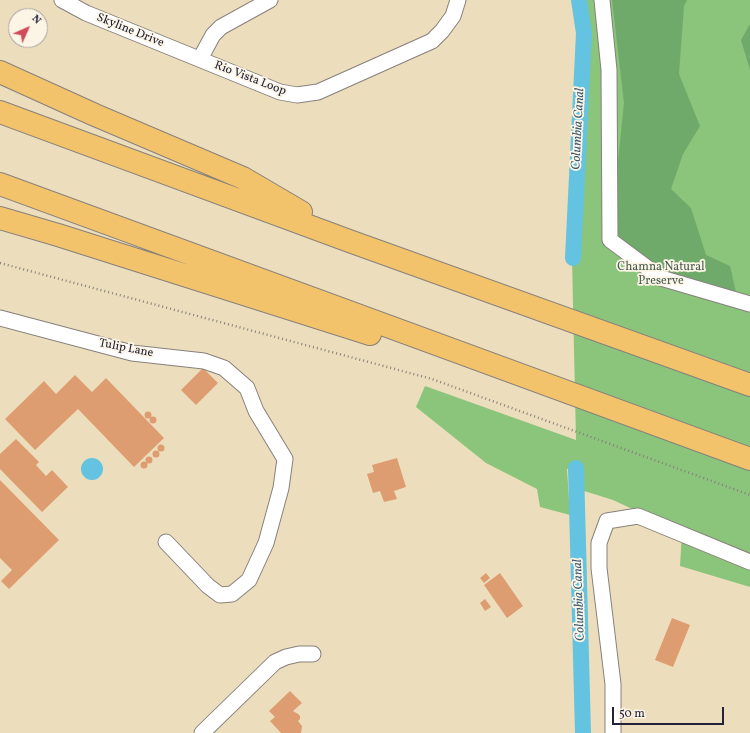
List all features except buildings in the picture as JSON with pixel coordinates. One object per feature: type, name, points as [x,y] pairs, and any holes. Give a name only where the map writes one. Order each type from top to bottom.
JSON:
[{"type":"highway","points":[[0,72],[95,115],[244,178],[352,242]]},
{"type":"highway","points":[[0,112],[352,242],[750,385]]},
{"type":"highway","points":[[0,184],[750,459]]},
{"type":"highway","points":[[0,218],[369,334],[464,354]]},
{"type":"street","name":"Skyline Drive","points":[[62,0],[86,13],[200,59]]},
{"type":"street","name":"Rio Vista Loop","points":[[270,0],[221,27],[213,35],[200,59],[280,92],[297,95],[318,92],[432,41],[442,31],[453,16],[458,0]]},
{"type":"street","points":[[602,0],[609,70],[610,240],[661,278],[750,304]]},
{"type":"street","name":"Tulip Lane","points":[[0,318],[132,353],[204,360],[224,368],[247,388],[256,411],[285,459],[281,488],[266,543],[249,580],[232,594],[220,595],[208,586],[166,542]]},
{"type":"street","points":[[613,733],[612,684],[599,568],[599,543],[607,521],[638,516],[750,562]]},
{"type":"street","points":[[202,733],[275,662],[286,657],[299,654],[313,654]]},
{"type":"path","points":[[0,263],[432,379],[750,495]]},
{"type":"green space","name":"Chamna Natural Preserve","points":[[579,0],[750,0],[750,587],[680,566],[682,532],[613,500],[578,489],[577,468],[567,469],[570,515],[540,507],[537,489],[486,463],[416,407],[425,386],[576,440],[572,258],[584,33]]},
{"type":"green space","points":[[612,0],[687,0],[684,6],[679,74],[700,126],[683,154],[671,189],[691,208],[706,255],[730,266],[738,301],[661,278],[610,240],[624,103]]},
{"type":"green space","points":[[750,24],[750,70],[741,40]]},
{"type":"water","points":[[92,458],[100,461],[103,469],[100,477],[92,480],[84,477],[81,469],[84,461]]},
{"type":"waterway","name":"Columbia Canal","points":[[573,258],[584,33],[579,0]]},
{"type":"waterway","name":"Columbia Canal","points":[[576,468],[583,733]]}]
